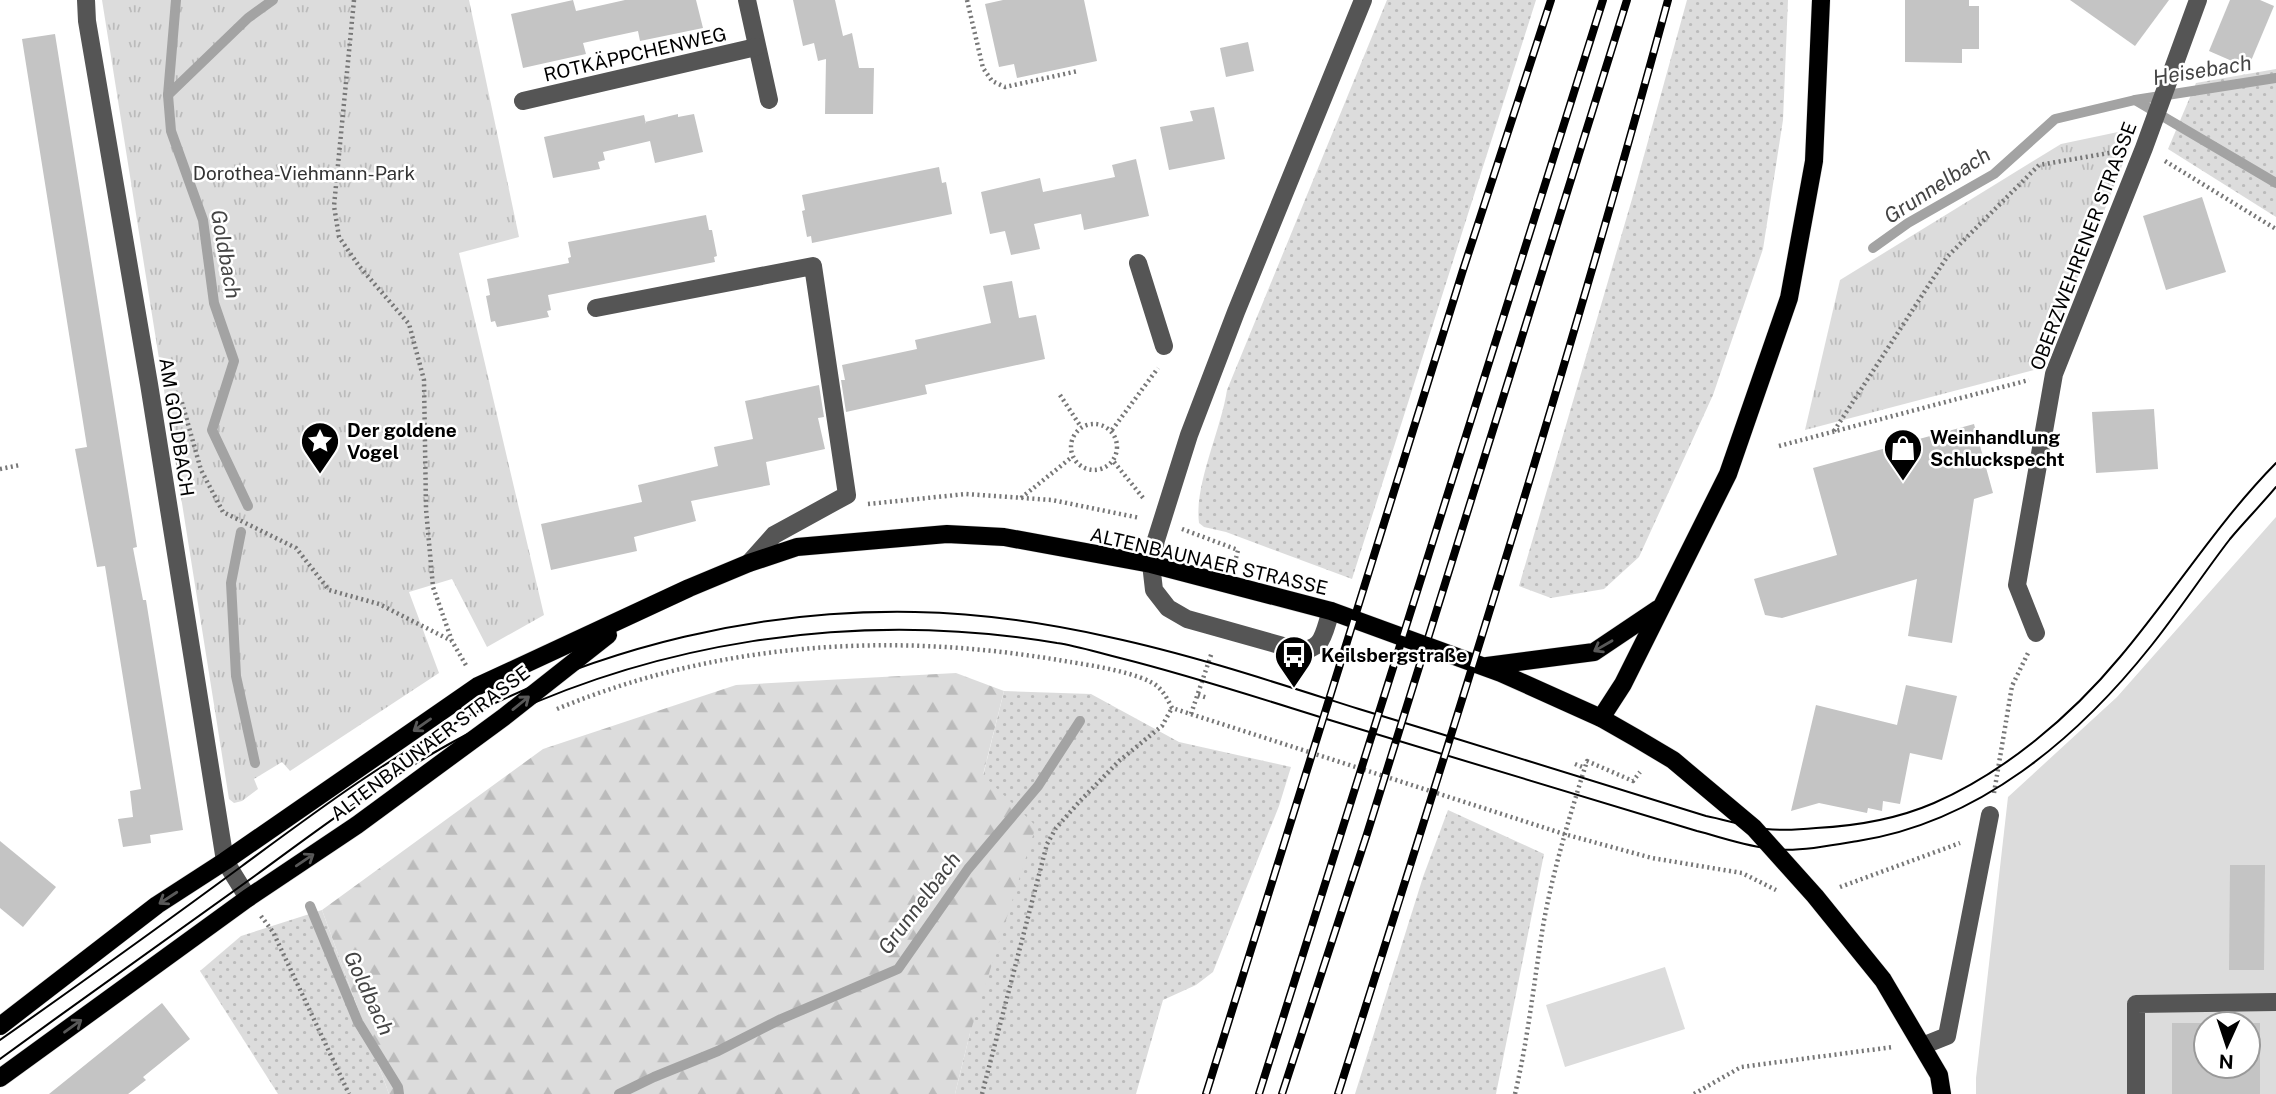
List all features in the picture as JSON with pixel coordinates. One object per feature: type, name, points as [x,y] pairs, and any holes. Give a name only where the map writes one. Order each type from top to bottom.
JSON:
[{"type":"main road","points":[[1601,719],[1623,684],[1728,474],[1789,298],[1814,161],[1821,0]]},
{"type":"main road","name":"ALTENBAUNAER STRASSE","points":[[3,1019],[157,905],[478,686],[749,563],[797,548],[947,534],[1004,537],[1151,565],[1331,611],[1483,667],[1601,719],[1673,760],[1754,828],[1815,897]]},
{"type":"main road","points":[[1483,667],[1594,652],[1660,608]]},
{"type":"main road","name":"ALTENBAUNAER STRASSE","points":[[0,1078],[248,898],[357,825],[504,717],[633,615]]},
{"type":"main road","points":[[1815,897],[1883,981],[1939,1075],[1942,1094]]},
{"type":"street","name":"AM GOLDBACH","points":[[86,0],[86,21],[149,384],[225,861]]},
{"type":"street","name":"ROTKÄPPCHENWEG","points":[[747,0],[769,100]]},
{"type":"street","points":[[1331,611],[1320,644],[1311,651],[1297,650],[1187,619],[1168,608],[1154,590],[1151,565],[1189,435],[1217,360],[1363,0]]},
{"type":"street","name":"OBERZWEHRENER STRASSE","points":[[2036,633],[2017,585],[2054,374],[2144,148],[2198,0]]},
{"type":"street","name":"ROTKÄPPCHENWEG","points":[[523,101],[756,47]]},
{"type":"street","points":[[1138,263],[1164,353]]},
{"type":"street","name":"ALTENBAUNAER STRASSE","points":[[596,308],[813,266],[847,495],[774,535],[749,563]]},
{"type":"street","points":[[1922,1046],[1947,1036],[1990,815]]},
{"type":"street","points":[[225,861],[248,898]]},
{"type":"street","points":[[2136,1094],[2136,1004],[2276,1002]]},
{"type":"path","points":[[354,0],[334,206],[339,237],[359,266],[409,324],[424,380],[426,509],[433,587],[452,642],[469,672]]},
{"type":"path","points":[[967,0],[983,68],[992,81],[1005,87],[1078,71]]},
{"type":"path","points":[[1834,432],[1947,257],[2039,164],[2144,148],[2276,229]]},
{"type":"path","points":[[1112,430],[1164,353]]},
{"type":"path","points":[[1779,446],[2054,374]]},
{"type":"path","points":[[149,384],[181,399],[201,470],[223,512],[296,548],[329,590],[379,604],[452,642]]},
{"type":"path","points":[[1060,395],[1081,427]]},
{"type":"path","points":[[1097,423],[1112,430],[1119,446],[1114,461],[1100,471],[1083,469],[1072,457],[1071,440],[1081,427],[1097,423]]},
{"type":"path","points":[[1021,498],[1072,457]]},
{"type":"path","points":[[1114,461],[1162,522],[1238,550]]},
{"type":"path","points":[[0,469],[20,465]]},
{"type":"path","points":[[1191,714],[1220,629]]},
{"type":"path","points":[[1990,815],[2012,686],[2036,633]]},
{"type":"path","points":[[555,710],[652,676],[734,658],[827,645],[923,644],[1020,653],[1099,667],[1156,685],[1172,708],[1564,834],[1652,858],[1742,873],[1782,894]]},
{"type":"path","points":[[1198,695],[1208,698]]},
{"type":"path","points":[[982,1094],[1047,844],[1055,828],[1119,761],[1162,726],[1172,708]]},
{"type":"path","points":[[1515,1094],[1544,923],[1564,834],[1587,761],[1633,781],[1640,772]]},
{"type":"path","points":[[1575,764],[1585,768]]},
{"type":"path","points":[[1563,806],[1572,809]]},
{"type":"path","points":[[1815,897],[1987,833]]},
{"type":"path","points":[[248,898],[273,932],[349,1094]]},
{"type":"path","points":[[1694,1094],[1741,1067],[1901,1046]]},
{"type":"green space","name":"Dorothea-Viehmann-Park","points":[[102,0],[469,0],[519,237],[459,253],[544,615],[487,647],[452,579],[409,592],[439,673],[290,771],[282,762],[254,779],[258,789],[242,801],[234,803],[229,799]]},
{"type":"green space","points":[[1387,0],[1536,0],[1352,579],[1226,532],[1204,527],[1199,523],[1199,508],[1204,475],[1227,390]]},
{"type":"green space","points":[[1687,0],[1788,0],[1783,120],[1763,249],[1713,395],[1639,557],[1604,589],[1551,598],[1519,586]]},
{"type":"green space","points":[[2276,69],[2276,217],[2168,149],[2196,83]]},
{"type":"green space","points":[[2137,128],[2042,368],[1805,430],[1840,280],[2061,144]]},
{"type":"green space","points":[[2276,517],[2276,1094],[1976,1094],[2008,797],[2117,697]]},
{"type":"green space","points":[[956,673],[1004,691],[983,775],[1036,826],[970,1033],[955,1094],[389,1094],[322,910],[543,749],[736,685]]},
{"type":"green space","points":[[1004,691],[1091,694],[1179,742],[1291,767],[1279,806],[1213,972],[1196,985],[1163,1000],[1136,1094],[955,1094],[970,1033],[983,776]]},
{"type":"green space","points":[[1448,810],[1544,854],[1496,1094],[1355,1094],[1423,877]]},
{"type":"green space","points":[[322,910],[389,1094],[278,1094],[200,971],[241,936]]},
{"type":"green space","points":[[1665,967],[1685,1029],[1565,1067],[1546,1005]]},
{"type":"building","points":[[573,0],[576,11],[625,0],[696,0],[703,28],[640,41],[638,31],[583,43],[586,54],[523,68],[511,14]]},
{"type":"building","points":[[793,0],[835,0],[843,36],[852,33],[859,68],[874,68],[873,114],[825,114],[826,59],[818,61],[814,43],[803,46]]},
{"type":"building","points":[[1003,0],[1084,0],[1097,61],[1017,78],[1014,64],[999,67],[985,4]]},
{"type":"building","points":[[1905,0],[1969,0],[1969,6],[1979,6],[1979,49],[1962,49],[1962,63],[1905,62]]},
{"type":"building","points":[[2070,0],[2169,0],[2135,46]]},
{"type":"building","points":[[2230,0],[2260,0],[2274,6],[2248,68],[2209,51]]},
{"type":"building","points":[[55,34],[137,547],[133,548],[143,600],[146,600],[183,830],[150,835],[151,843],[123,847],[118,819],[133,817],[130,791],[141,789],[105,566],[97,567],[75,449],[87,447],[22,39]]},
{"type":"building","points":[[1248,42],[1254,71],[1226,77],[1220,48]]},
{"type":"building","points":[[1214,107],[1225,159],[1169,170],[1160,127],[1193,121],[1190,111]]},
{"type":"building","points":[[678,114],[678,117],[694,114],[703,152],[655,163],[650,141],[603,152],[605,160],[598,162],[600,169],[553,178],[544,137],[644,115],[646,122]]},
{"type":"building","points":[[1136,159],[1149,216],[1084,230],[1081,214],[1034,224],[1040,249],[1011,255],[1005,231],[990,234],[981,192],[1040,178],[1043,192],[1115,177],[1112,165]]},
{"type":"building","points":[[939,167],[942,183],[946,182],[952,214],[812,243],[811,236],[807,237],[802,195]]},
{"type":"building","points":[[2202,197],[2226,272],[2166,290],[2143,216]]},
{"type":"building","points":[[706,215],[717,256],[714,257],[715,262],[548,295],[551,310],[547,311],[549,317],[497,327],[495,321],[491,322],[486,296],[490,295],[487,279],[569,263],[568,258],[571,257],[568,242]]},
{"type":"building","points":[[1012,281],[1019,318],[1036,315],[1045,359],[925,385],[927,394],[846,412],[841,380],[845,380],[842,365],[917,349],[915,340],[991,323],[983,286]]},
{"type":"building","points":[[819,385],[824,417],[818,418],[825,449],[766,462],[770,485],[691,501],[696,521],[634,537],[637,551],[551,570],[541,524],[642,502],[638,485],[718,466],[714,447],[753,439],[745,401]]},
{"type":"building","points":[[2154,409],[2158,469],[2096,473],[2092,412]]},
{"type":"building","points":[[1974,424],[1993,493],[1974,499],[1952,643],[1908,636],[1917,579],[1782,618],[1765,615],[1754,579],[1837,555],[1813,468]]},
{"type":"building","points":[[1906,685],[1957,696],[1942,760],[1910,753],[1900,804],[1883,801],[1882,811],[1868,808],[1867,813],[1819,803],[1791,811],[1816,705],[1897,725]]},
{"type":"building","points":[[0,841],[56,887],[23,927],[0,908]]},
{"type":"building","points":[[2230,865],[2265,865],[2264,970],[2229,970]]},
{"type":"building","points":[[162,1003],[190,1039],[143,1077],[146,1080],[128,1094],[49,1094]]},
{"type":"building","points":[[2172,1023],[2192,1023],[2192,1080],[2260,1080],[2260,1094],[2172,1094]]},
{"type":"waterway","name":"Goldbach","points":[[176,0],[168,95],[171,131],[203,220],[214,303],[234,361],[212,430],[248,506]]},
{"type":"waterway","points":[[168,95],[248,18],[273,0]]},
{"type":"waterway","name":"Grunnelbach","points":[[1873,248],[1908,223],[1994,174],[2055,119],[2135,100],[2276,78]]},
{"type":"waterway","points":[[2135,100],[2276,183]]},
{"type":"waterway","name":"Goldbach","points":[[241,532],[231,583],[236,676],[255,763]]},
{"type":"waterway","name":"Grunnelbach","points":[[619,1094],[718,1051],[781,1019],[898,969],[968,869],[1038,786],[1080,721]]},
{"type":"waterway","name":"Goldbach","points":[[310,906],[358,1022],[398,1087],[399,1094]]},
{"type":"tram line","points":[[0,1040],[352,787],[408,750],[467,717],[573,670],[628,652],[741,625],[799,617],[915,612],[988,617],[1061,627],[1203,661],[1706,816],[1747,826],[1784,830],[1876,821],[1920,809],[1960,790],[2011,759],[2058,721],[2120,657],[2234,510],[2276,463]]},
{"type":"tram line","points":[[0,1059],[383,784],[464,736],[533,703],[605,677],[678,656],[753,641],[828,632],[905,630],[981,633],[1088,650],[1200,680],[1697,831],[1764,848],[1805,849],[1902,831],[1944,816],[1984,795],[2058,744],[2091,713],[2151,646],[2230,539],[2276,487]]},
{"type":"railway","points":[[1206,1094],[1463,270],[1551,0]]},
{"type":"railway","points":[[1259,1094],[1603,0]]},
{"type":"railway","points":[[1282,1094],[1367,834],[1627,0]]},
{"type":"railway","points":[[1338,1094],[1550,412],[1668,0]]},
{"type":"place","name":"Der goldene Vogel","points":[[320,475]]},
{"type":"place","name":"Weinhandlung Schluckspecht","points":[[1903,482]]},
{"type":"place","name":"Keilsbergstraße","points":[[1294,689]]},
{"type":"water label","name":"Heisebach","points":[[2202,70]]}]
